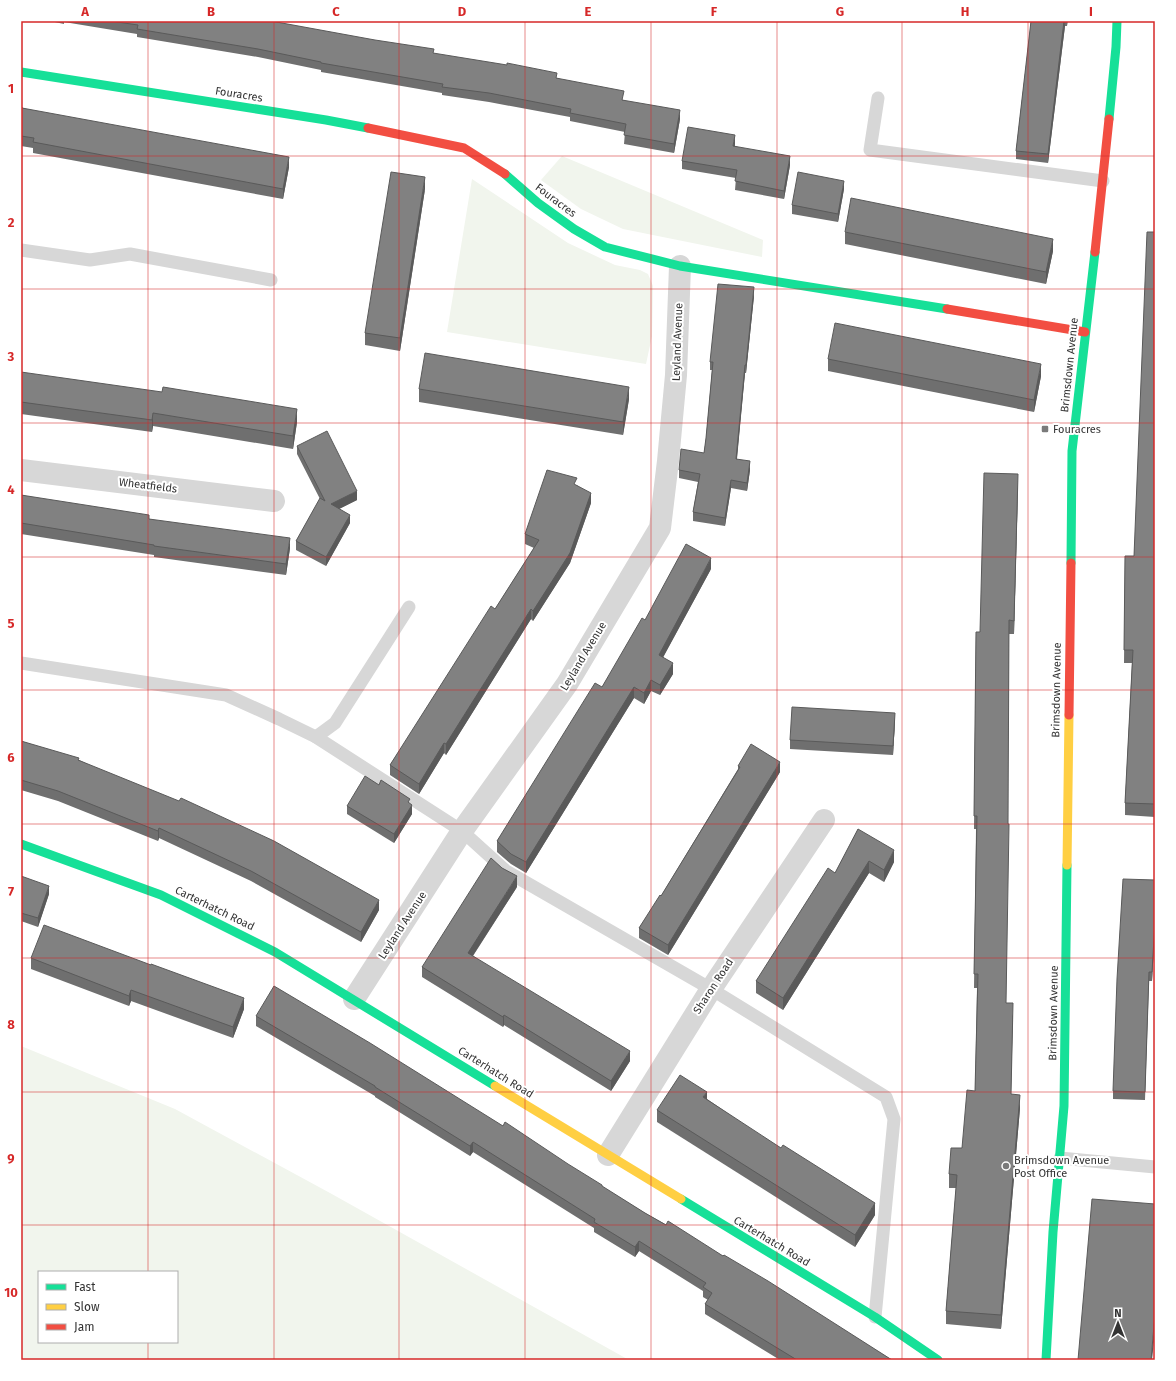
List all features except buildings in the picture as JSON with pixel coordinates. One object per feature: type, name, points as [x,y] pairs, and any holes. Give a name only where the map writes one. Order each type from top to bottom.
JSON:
[{"type":"street","name":"Brimsdown Avenue","points":[[1046,1360],[1053,1232],[1064,1106],[1071,457],[1103,181],[1116,48],[1117,21]]},
{"type":"street","name":"Fouracres","points":[[21,72],[326,120],[464,148],[502,171],[538,203],[605,247],[680,266],[1085,332]]},
{"type":"street","name":"Leyland Avenue","points":[[354,999],[462,831],[567,684],[660,528],[676,375],[680,266]]},
{"type":"street","name":"Wheatfields","points":[[21,470],[274,501]]},
{"type":"street","name":"Sharon Road","points":[[608,1155],[711,988],[824,820]]},
{"type":"street","name":"Carterhatch Road","points":[[21,844],[32,846],[161,895],[275,952],[875,1317],[938,1360]]},
{"type":"lane","points":[[878,98],[870,150],[1103,181]]},
{"type":"lane","points":[[21,250],[90,260],[130,254],[271,280]]},
{"type":"lane","points":[[316,737],[336,723],[409,607]]},
{"type":"lane","points":[[21,663],[226,696],[316,737],[462,831],[506,871],[711,988],[886,1097],[894,1119],[875,1317]]},
{"type":"lane","points":[[1060,1158],[1155,1167]]},
{"type":"shaded area","points":[[562,156],[763,240],[762,257],[623,229],[581,209],[541,180]]},
{"type":"shaded area","points":[[472,179],[568,243],[615,265],[640,270],[648,274],[653,286],[652,336],[646,364],[447,332]]},
{"type":"shaded area","points":[[21,1046],[175,1109],[330,1193],[629,1360],[21,1360]]},
{"type":"traffic: fast","points":[[1109,119],[1117,21]]},
{"type":"traffic: fast","points":[[21,72],[326,120],[368,128]]},
{"type":"traffic: fast","points":[[505,174],[538,203],[574,229],[605,247],[680,266],[947,309]]},
{"type":"traffic: fast","points":[[1071,563],[1072,451],[1095,252]]},
{"type":"traffic: fast","points":[[21,844],[161,895],[275,952],[495,1086]]},
{"type":"traffic: fast","points":[[1046,1360],[1053,1232],[1064,1106],[1067,865]]},
{"type":"traffic: fast","points":[[681,1199],[875,1317],[938,1360]]},
{"type":"traffic: slow","points":[[1067,865],[1069,715]]},
{"type":"traffic: slow","points":[[495,1086],[681,1199]]},
{"type":"traffic: jam","points":[[1095,252],[1109,119]]},
{"type":"traffic: jam","points":[[368,128],[464,148],[505,174]]},
{"type":"traffic: jam","points":[[947,309],[1085,332]]},
{"type":"traffic: jam","points":[[1069,715],[1071,563]]},
{"type":"place","name":"Fouracres","points":[[1045,429]]},
{"type":"place","name":"Brimsdown Avenue Post Office","points":[[1006,1166]]}]
